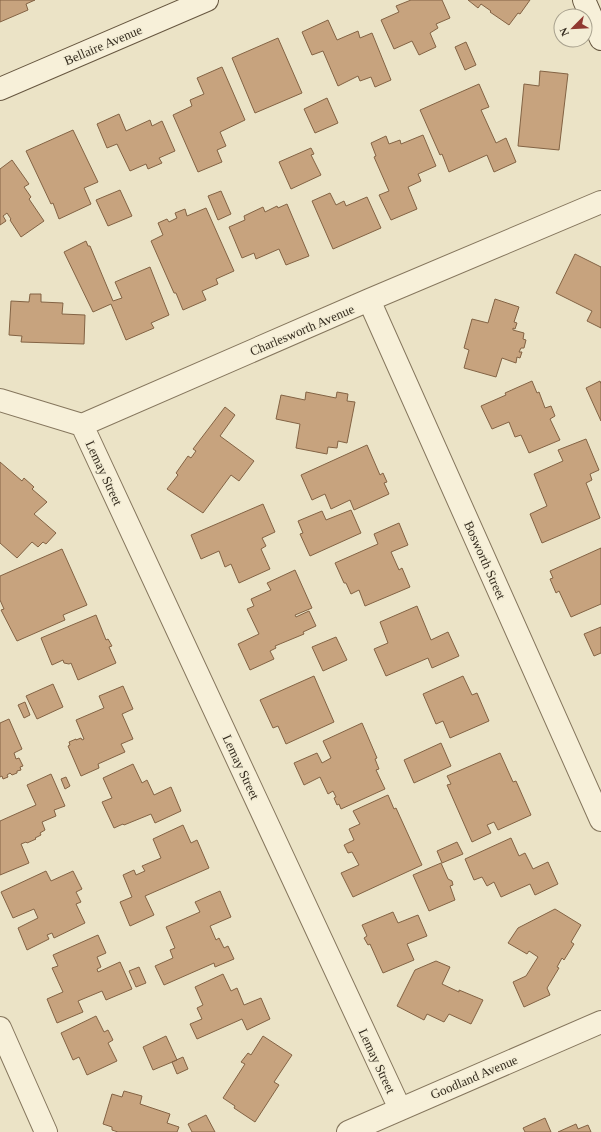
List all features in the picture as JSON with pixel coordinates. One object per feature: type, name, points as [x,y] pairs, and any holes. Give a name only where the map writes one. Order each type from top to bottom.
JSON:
[{"type":"street","name":"Bellaire Avenue","points":[[0,89],[207,0]]},
{"type":"street","points":[[584,0],[601,39]]},
{"type":"street","name":"Charlesworth Avenue","points":[[82,425],[369,300],[601,202]]},
{"type":"street","name":"Bosworth Street","points":[[369,300],[601,820]]},
{"type":"street","points":[[0,400],[82,425]]},
{"type":"street","name":"Lemay Street","points":[[82,425],[400,1109]]},
{"type":"street","name":"Goodland Avenue","points":[[348,1132],[601,1022]]},
{"type":"street","points":[[0,1028],[46,1132]]},
{"type":"building","points":[[0,0],[35,0],[26,4],[28,10],[0,22]]},
{"type":"building","points":[[411,0],[442,0],[450,18],[436,24],[438,28],[430,33],[436,47],[419,55],[412,41],[394,49],[381,20],[399,12],[396,6]]},
{"type":"building","points":[[468,0],[530,0],[520,14],[518,13],[509,25],[481,4],[478,8]]},
{"type":"building","points":[[328,20],[337,40],[358,31],[360,38],[372,33],[391,80],[375,87],[371,77],[360,81],[358,76],[338,86],[323,51],[312,55],[302,32]]},
{"type":"building","points":[[278,38],[302,93],[255,113],[232,58]]},
{"type":"building","points":[[466,42],[476,65],[465,70],[455,47]]},
{"type":"building","points":[[222,67],[245,120],[220,132],[226,146],[217,150],[222,162],[198,172],[173,115],[192,106],[190,100],[204,94],[197,78]]},
{"type":"building","points":[[540,71],[568,74],[559,150],[518,146],[524,84],[539,86]]},
{"type":"building","points":[[479,84],[489,107],[481,110],[496,143],[506,138],[516,162],[494,172],[487,155],[449,172],[442,154],[440,155],[420,110]]},
{"type":"building","points":[[327,98],[338,123],[315,133],[304,109]]},
{"type":"building","points":[[119,114],[126,131],[150,120],[152,126],[162,121],[175,151],[159,158],[162,163],[148,169],[146,164],[130,171],[117,144],[107,148],[97,124]]},
{"type":"building","points":[[73,130],[98,182],[84,188],[91,204],[59,219],[53,203],[51,204],[26,151]]},
{"type":"building","points":[[423,135],[436,166],[418,174],[421,181],[408,187],[417,209],[391,220],[379,195],[389,191],[374,157],[376,156],[371,143],[386,136],[389,144],[400,140],[401,144]]},
{"type":"building","points":[[311,148],[314,154],[311,155],[321,175],[291,189],[279,162]]},
{"type":"building","points":[[12,160],[29,184],[24,187],[31,197],[29,199],[44,221],[21,237],[7,213],[3,216],[6,221],[0,225],[0,169]]},
{"type":"building","points":[[120,190],[132,216],[108,226],[96,200]]},
{"type":"building","points":[[221,191],[231,214],[218,220],[208,196]]},
{"type":"building","points":[[330,193],[336,205],[344,201],[346,206],[367,197],[381,228],[333,249],[312,201]]},
{"type":"building","points":[[287,204],[309,256],[286,265],[279,249],[256,259],[254,253],[242,258],[229,227],[245,220],[244,216],[263,207],[265,212],[277,206],[278,208]]},
{"type":"building","points":[[206,208],[234,271],[216,279],[218,284],[202,291],[206,300],[183,310],[151,241],[163,235],[158,223],[167,219],[169,222],[177,218],[175,213],[185,209],[187,216]]},
{"type":"building","points":[[86,241],[88,246],[90,246],[113,301],[122,298],[115,282],[150,267],[169,315],[151,323],[154,328],[126,340],[111,304],[93,312],[64,252]]},
{"type":"building","points":[[575,254],[601,267],[601,328],[587,321],[592,311],[556,293]]},
{"type":"building","points":[[30,294],[41,294],[41,302],[63,303],[62,314],[85,315],[84,344],[21,342],[22,336],[9,335],[11,301],[29,302]]},
{"type":"building","points":[[495,299],[519,307],[514,322],[517,323],[515,329],[513,328],[513,330],[524,333],[523,339],[526,340],[524,348],[521,348],[519,352],[522,352],[520,358],[517,357],[516,363],[502,358],[496,377],[464,368],[469,350],[464,348],[472,319],[488,323]]},
{"type":"building","points":[[532,381],[537,393],[539,392],[545,408],[551,406],[555,416],[550,419],[560,440],[529,453],[521,435],[515,437],[509,422],[492,429],[481,406]]},
{"type":"building","points":[[600,381],[601,384],[601,421],[586,388]]},
{"type":"building","points":[[306,392],[336,398],[337,392],[348,394],[347,401],[355,402],[347,443],[338,441],[337,448],[328,447],[327,454],[296,448],[300,424],[276,419],[281,395],[305,400]]},
{"type":"building","points":[[225,407],[235,415],[220,436],[254,461],[239,481],[231,475],[203,513],[167,489],[178,475],[176,473],[188,456],[191,458],[196,451],[193,449]]},
{"type":"building","points":[[586,439],[599,470],[590,474],[592,480],[586,483],[600,518],[542,543],[530,514],[547,506],[534,474],[563,461],[558,450]]},
{"type":"building","points":[[367,445],[380,475],[383,473],[387,482],[384,483],[389,494],[354,510],[350,500],[331,509],[325,494],[312,500],[301,475]]},
{"type":"building","points":[[0,462],[22,481],[24,478],[34,487],[32,489],[47,502],[34,514],[56,533],[46,544],[43,542],[38,547],[32,542],[17,558],[0,543]]},
{"type":"building","points":[[263,504],[275,532],[262,538],[266,546],[261,549],[270,569],[239,583],[231,564],[225,567],[219,551],[201,559],[191,535]]},
{"type":"building","points":[[351,510],[361,533],[310,556],[300,534],[303,533],[298,521],[322,511],[326,520]]},
{"type":"building","points":[[399,523],[408,545],[391,552],[399,570],[402,568],[410,587],[365,606],[359,590],[351,594],[335,563],[378,544],[374,534]]},
{"type":"building","points":[[601,548],[601,604],[571,617],[559,591],[556,593],[550,579],[553,578],[550,571]]},
{"type":"building","points":[[62,549],[87,605],[63,615],[65,620],[17,641],[1,610],[4,609],[0,600],[0,576]]},
{"type":"building","points":[[295,570],[312,608],[295,615],[296,617],[309,611],[316,626],[303,632],[304,634],[275,646],[276,648],[270,651],[274,659],[250,670],[238,644],[259,634],[247,609],[254,606],[251,599],[271,590],[267,583]]},
{"type":"building","points":[[417,606],[431,640],[448,632],[459,656],[432,668],[428,658],[386,676],[374,649],[388,643],[380,622]]},
{"type":"building","points":[[96,615],[106,640],[108,639],[112,646],[109,647],[116,663],[78,680],[71,663],[64,663],[63,660],[52,665],[41,638]]},
{"type":"building","points":[[601,627],[601,653],[594,656],[584,634]]},
{"type":"building","points":[[336,637],[347,660],[323,671],[312,647]]},
{"type":"building","points":[[314,676],[334,722],[286,744],[278,726],[273,728],[260,700]]},
{"type":"building","points":[[463,676],[472,695],[477,693],[489,721],[450,738],[443,721],[436,724],[423,694]]},
{"type":"building","points":[[53,684],[63,707],[37,719],[26,696]]},
{"type":"building","points":[[123,686],[133,709],[122,714],[133,739],[121,744],[125,752],[98,764],[99,768],[81,776],[68,746],[70,745],[69,742],[81,738],[82,740],[84,739],[76,720],[104,708],[99,696]]},
{"type":"building","points":[[25,702],[30,715],[24,718],[18,705]]},
{"type":"building","points":[[9,719],[22,749],[14,753],[16,759],[19,758],[23,766],[20,767],[21,770],[17,771],[17,773],[12,775],[10,773],[7,775],[8,777],[3,779],[2,776],[0,777],[0,723]]},
{"type":"building","points":[[362,723],[377,758],[375,759],[379,769],[376,770],[385,789],[341,809],[339,804],[337,805],[334,798],[336,797],[333,791],[328,794],[320,777],[304,785],[294,763],[317,753],[322,763],[331,758],[323,741]]},
{"type":"building","points":[[441,743],[451,766],[414,783],[404,760]]},
{"type":"building","points":[[500,753],[513,782],[516,781],[531,815],[498,830],[494,822],[487,825],[491,833],[472,842],[447,785],[451,784],[447,776]]},
{"type":"building","points":[[133,764],[142,783],[147,780],[154,795],[171,787],[181,811],[155,823],[151,814],[114,828],[102,802],[112,798],[103,778]]},
{"type":"building","points":[[51,774],[65,806],[54,810],[56,816],[42,822],[45,830],[40,833],[41,835],[35,838],[36,839],[21,844],[29,863],[0,875],[0,821],[36,805],[27,785]]},
{"type":"building","points":[[66,777],[70,786],[65,789],[61,779]]},
{"type":"building","points":[[388,795],[394,809],[396,808],[422,865],[353,897],[341,873],[359,865],[352,852],[348,853],[344,845],[354,840],[349,829],[360,824],[353,811]]},
{"type":"building","points":[[183,825],[191,843],[197,840],[209,868],[145,896],[154,915],[130,926],[120,902],[132,897],[123,875],[134,870],[136,875],[145,871],[142,866],[161,858],[153,839]]},
{"type":"building","points":[[511,838],[519,856],[525,853],[533,869],[548,862],[558,884],[535,895],[530,884],[501,897],[494,882],[487,886],[482,877],[474,880],[465,859]]},
{"type":"building","points":[[457,842],[463,854],[442,863],[437,851]]},
{"type":"building","points":[[441,863],[448,879],[452,881],[453,885],[450,886],[455,900],[429,911],[413,875]]},
{"type":"building","points":[[46,871],[51,881],[73,871],[82,889],[76,892],[81,902],[76,904],[85,923],[54,938],[52,933],[47,935],[49,939],[27,950],[18,928],[38,918],[34,909],[13,918],[1,892]]},
{"type":"building","points":[[220,891],[231,917],[210,926],[216,940],[219,938],[224,948],[228,946],[234,959],[215,967],[214,963],[164,985],[155,966],[173,958],[170,950],[175,948],[166,927],[200,912],[195,902]]},
{"type":"building","points":[[555,909],[581,925],[571,942],[574,944],[564,960],[562,958],[557,967],[559,968],[547,988],[550,995],[524,1007],[513,982],[526,976],[538,957],[529,951],[527,954],[508,943],[518,928]]},
{"type":"building","points":[[393,912],[398,923],[418,915],[427,936],[407,944],[414,960],[383,973],[370,944],[368,945],[364,938],[367,936],[362,925]]},
{"type":"building","points":[[98,935],[106,953],[97,957],[101,967],[97,969],[98,972],[120,962],[132,989],[106,1000],[102,991],[78,1001],[83,1012],[57,1023],[47,999],[63,992],[52,968],[58,966],[53,955]]},
{"type":"building","points":[[436,961],[450,967],[442,984],[459,992],[459,990],[483,1000],[471,1024],[449,1014],[444,1022],[427,1014],[424,1020],[397,1006],[415,970]]},
{"type":"building","points":[[139,967],[146,983],[136,987],[129,971]]},
{"type":"building","points":[[223,974],[231,991],[237,988],[244,1005],[261,998],[270,1019],[247,1030],[242,1019],[197,1039],[190,1024],[202,1019],[197,1008],[203,1005],[195,987]]},
{"type":"building","points":[[96,1016],[104,1032],[108,1030],[113,1040],[108,1043],[117,1061],[87,1075],[79,1057],[73,1060],[61,1033]]},
{"type":"building","points":[[166,1036],[177,1060],[153,1070],[143,1047]]},
{"type":"building","points":[[263,1036],[292,1055],[274,1082],[279,1085],[255,1122],[234,1108],[235,1106],[223,1098],[245,1064],[241,1062],[248,1053],[251,1055]]},
{"type":"building","points":[[183,1057],[188,1069],[177,1074],[172,1062]]},
{"type":"building","points":[[124,1091],[142,1096],[140,1104],[170,1114],[167,1123],[179,1127],[177,1132],[118,1132],[112,1130],[112,1127],[103,1124],[112,1094],[122,1097]]},
{"type":"building","points":[[206,1115],[215,1132],[192,1132],[188,1124]]},
{"type":"building","points":[[545,1118],[551,1132],[525,1132],[523,1128]]},
{"type":"building","points":[[576,1124],[578,1129],[588,1125],[591,1132],[558,1132]]}]
